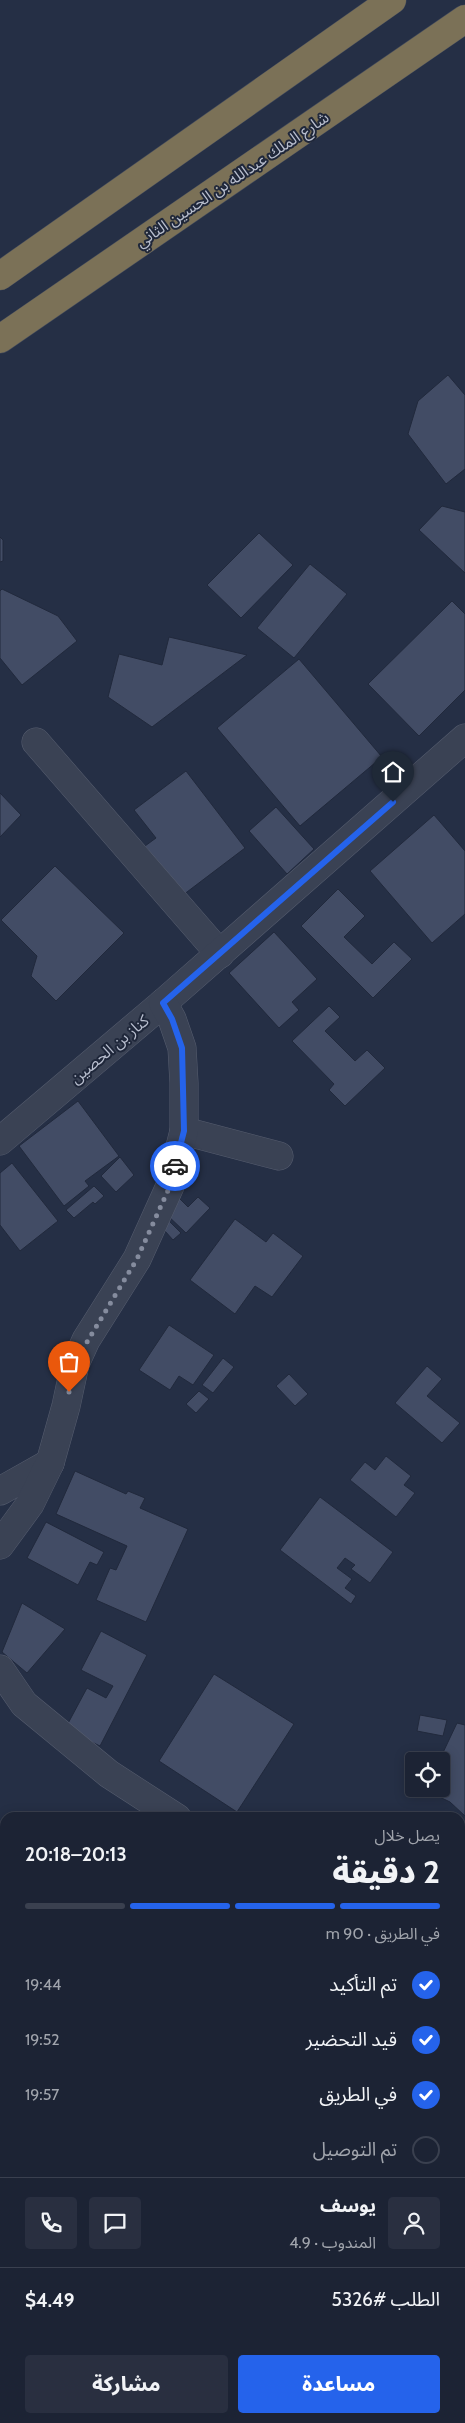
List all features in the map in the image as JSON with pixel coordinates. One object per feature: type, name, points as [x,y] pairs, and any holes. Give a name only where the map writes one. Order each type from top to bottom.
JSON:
[{"type":"highway","points":[[0,276],[392,0]]},
{"type":"highway","name":"شارع الملك عبدالله بن الحسين الثاني","points":[[0,339],[465,19]]},
{"type":"street","name":"كناز بن الحصين","points":[[0,1141],[220,954],[465,738]]},
{"type":"street","points":[[36,742],[220,954]]},
{"type":"street","points":[[0,1545],[30,1504],[50,1463],[75,1364],[86,1340],[137,1259],[170,1186],[184,1131],[182,1048],[172,1019],[163,1003]]},
{"type":"street","points":[[184,1131],[279,1156]]},
{"type":"street","points":[[0,1491],[50,1463]]},
{"type":"street","points":[[0,1669],[24,1704],[108,1774],[168,1812]]},
{"type":"building","points":[[448,375],[465,395],[465,469],[446,484],[408,434],[418,401]]},
{"type":"building","points":[[442,506],[465,512],[465,573],[419,530]]},
{"type":"building","points":[[259,533],[293,565],[241,618],[207,585]]},
{"type":"building","points":[[0,537],[3,540],[3,561],[0,562]]},
{"type":"building","points":[[310,564],[347,594],[294,658],[257,628]]},
{"type":"building","points":[[2,589],[58,616],[77,641],[22,685],[0,658],[0,591]]},
{"type":"building","points":[[452,601],[465,614],[465,690],[419,736],[368,684]]},
{"type":"building","points":[[169,637],[247,655],[152,727],[108,697],[119,654],[162,665]]},
{"type":"building","points":[[299,659],[382,757],[300,826],[217,728]]},
{"type":"building","points":[[186,771],[245,848],[183,895],[145,846],[156,838],[134,810]]},
{"type":"building","points":[[0,793],[21,815],[0,837]]},
{"type":"building","points":[[276,807],[314,849],[287,874],[249,831]]},
{"type":"building","points":[[434,815],[465,851],[465,914],[432,943],[370,871]]},
{"type":"building","points":[[55,866],[124,933],[56,1001],[31,976],[37,956],[1,920]]},
{"type":"building","points":[[338,889],[365,916],[344,937],[372,964],[394,942],[412,959],[373,998],[301,926]]},
{"type":"building","points":[[274,932],[317,979],[292,1002],[299,1010],[279,1028],[229,973]]},
{"type":"building","points":[[329,1006],[340,1017],[325,1031],[355,1061],[367,1050],[385,1068],[345,1106],[329,1090],[334,1084],[292,1041]]},
{"type":"building","points":[[78,1101],[119,1156],[85,1181],[89,1186],[64,1206],[19,1146]]},
{"type":"building","points":[[120,1157],[134,1175],[116,1192],[101,1176]]},
{"type":"building","points":[[12,1163],[58,1221],[20,1251],[0,1225],[0,1173]]},
{"type":"building","points":[[94,1186],[104,1196],[95,1204],[93,1202],[74,1218],[66,1210]]},
{"type":"building","points":[[178,1197],[188,1207],[198,1197],[210,1208],[186,1233],[164,1212]]},
{"type":"building","points":[[164,1216],[181,1233],[173,1240],[157,1222]]},
{"type":"building","points":[[235,1219],[266,1242],[273,1233],[303,1256],[272,1297],[255,1286],[235,1314],[190,1280]]},
{"type":"building","points":[[169,1325],[214,1355],[193,1385],[179,1376],[170,1390],[139,1370]]},
{"type":"building","points":[[223,1358],[234,1367],[213,1393],[202,1385]]},
{"type":"building","points":[[427,1366],[442,1379],[427,1396],[460,1423],[442,1443],[395,1403]]},
{"type":"building","points":[[289,1374],[308,1394],[295,1406],[276,1386]]},
{"type":"building","points":[[199,1391],[209,1399],[196,1413],[186,1404]]},
{"type":"building","points":[[386,1456],[411,1476],[404,1485],[415,1493],[396,1517],[350,1480],[365,1462],[375,1470]]},
{"type":"building","points":[[75,1471],[126,1494],[128,1491],[145,1498],[140,1508],[188,1529],[146,1622],[96,1600],[110,1568],[116,1570],[127,1546],[56,1514]]},
{"type":"building","points":[[320,1497],[393,1552],[370,1583],[351,1569],[355,1565],[345,1558],[337,1568],[352,1579],[345,1588],[356,1596],[351,1604],[280,1550]]},
{"type":"building","points":[[46,1522],[104,1552],[97,1565],[90,1562],[78,1585],[27,1558]]},
{"type":"building","points":[[22,1603],[65,1629],[27,1673],[2,1652]]},
{"type":"building","points":[[101,1631],[147,1655],[100,1746],[65,1729],[87,1688],[106,1698],[113,1686],[81,1670]]},
{"type":"building","points":[[214,1674],[294,1724],[237,1812],[159,1761]]},
{"type":"building","points":[[420,1715],[447,1720],[443,1736],[417,1731]]},
{"type":"building","points":[[457,1723],[465,1725],[465,1812],[461,1812],[450,1802],[440,1797],[450,1797],[450,1752],[443,1752]]},
{"type":"way so far","points":[[69,1392],[75,1364],[86,1340],[137,1259],[170,1186],[175,1166]]},
{"type":"route","points":[[175,1166],[184,1131],[182,1048],[172,1019],[163,1003],[393,802]]}]
